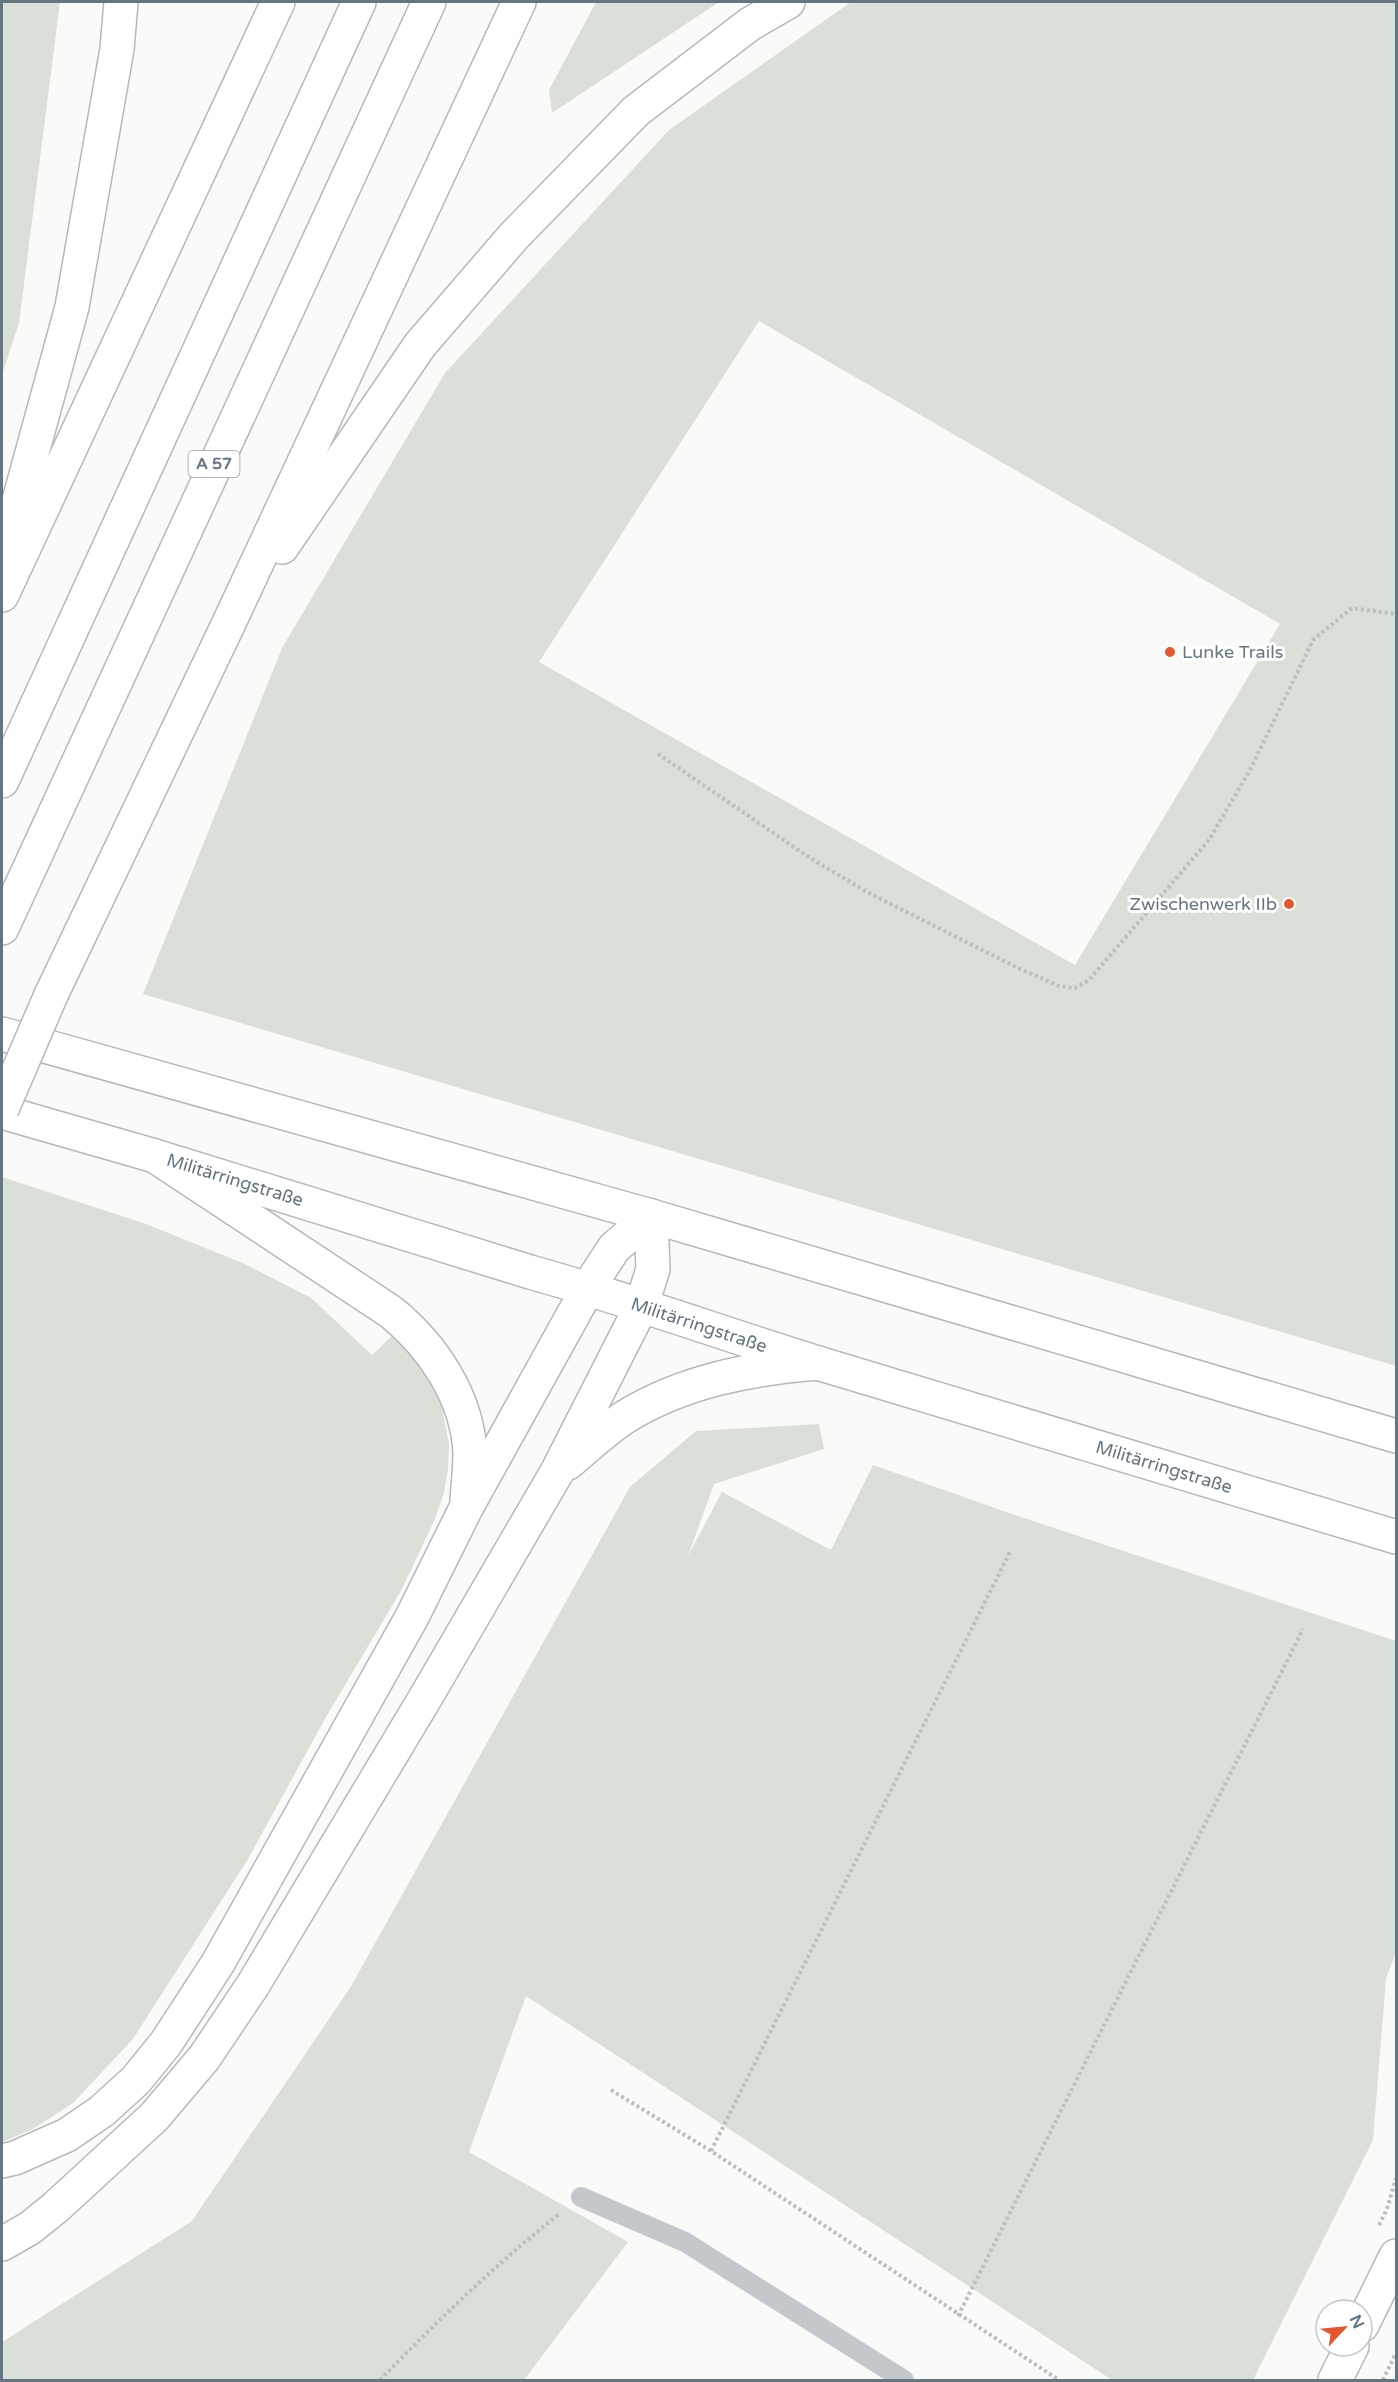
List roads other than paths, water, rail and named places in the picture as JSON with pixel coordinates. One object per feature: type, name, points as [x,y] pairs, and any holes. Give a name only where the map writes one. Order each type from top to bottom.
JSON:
[{"type":"main road","points":[[2,566],[72,307],[117,50],[121,2]]},
{"type":"main road","points":[[2,596],[278,2]]},
{"type":"main road","points":[[2,781],[359,2]]},
{"type":"main road","name":"A 57","points":[[2,928],[429,2]]},
{"type":"main road","points":[[2,1110],[51,995],[227,627],[519,2]]},
{"type":"main road","points":[[227,627],[420,345],[514,236],[636,111],[750,24],[788,2]]},
{"type":"main road","points":[[2,1034],[651,1216],[1396,1436]]},
{"type":"main road","name":"Militärringstraße","points":[[2,1110],[588,1288],[819,1363],[1396,1537]]},
{"type":"main road","points":[[155,1155],[392,1312],[415,1332],[448,1380],[459,1404],[470,1453],[466,1508]]},
{"type":"main road","points":[[2,2161],[15,2158],[67,2135],[102,2111],[136,2080],[166,2043],[218,1963],[406,1628],[466,1508],[588,1288],[614,1248],[651,1216]]},
{"type":"main road","points":[[2,2244],[30,2228],[154,2116],[204,2058],[253,1985],[428,1695],[557,1472],[641,1307],[653,1269],[651,1216]]},
{"type":"main road","points":[[557,1472],[625,1417],[673,1393],[717,1379],[771,1367],[819,1363]]},
{"type":"main road","points":[[1374,2301],[1396,2256]]},
{"type":"main road","points":[[1335,2380],[1346,2358]]},
{"type":"lane","points":[[581,2197],[685,2242],[904,2380]]},
{"type":"place","name":"Lunke Trails","points":[[1170,652]]},
{"type":"place","name":"Zwischenwerk IIb","points":[[1289,904]]}]
